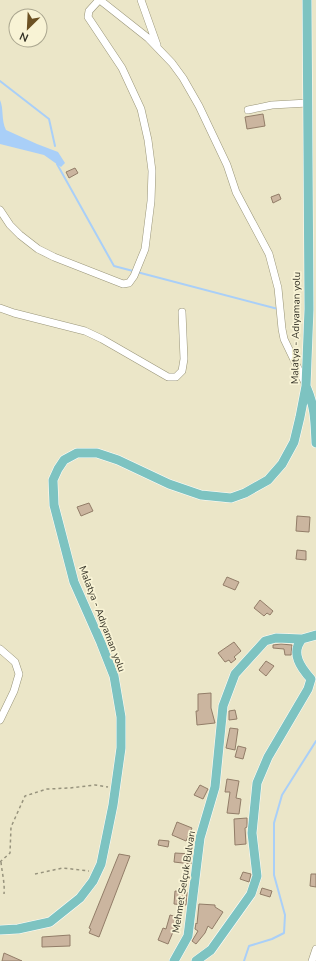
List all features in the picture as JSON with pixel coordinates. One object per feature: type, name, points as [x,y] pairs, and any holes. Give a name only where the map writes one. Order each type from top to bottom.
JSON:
[{"type":"main road","name":"Malatya - Adıyaman yolu","points":[[0,930],[18,929],[50,922],[80,898],[92,881],[101,864],[116,788],[121,748],[121,717],[114,676],[74,582],[54,505],[53,480],[64,460],[77,453],[98,453],[118,460],[170,484],[201,495],[231,498],[245,493],[268,480],[282,464],[294,442],[306,386],[309,309],[307,0]]},
{"type":"main road","points":[[306,386],[312,401],[315,418],[316,442]]},
{"type":"main road","name":"Mehmet Selçuk Bulvarı","points":[[174,961],[188,936],[200,838],[215,787],[223,706],[235,674],[265,641],[276,638],[302,639],[316,635]]},
{"type":"main road","points":[[196,961],[211,950],[251,894],[257,876],[252,833],[257,784],[268,757],[314,681],[301,668],[297,654],[299,642],[302,639]]},
{"type":"street","points":[[0,210],[10,225],[20,235],[38,249],[49,254],[123,284],[129,283],[138,268],[145,249],[151,201],[152,171],[141,109],[122,68],[88,17],[89,11],[100,0],[148,38],[172,63],[184,78],[199,106],[227,165],[236,192],[269,254],[278,288],[284,339],[306,386]]},
{"type":"street","points":[[141,0],[157,48]]},
{"type":"street","points":[[248,110],[272,105],[308,103]]},
{"type":"street","points":[[0,308],[85,331],[102,339],[168,377],[176,377],[182,371],[184,359],[182,312]]},
{"type":"street","points":[[0,649],[15,662],[19,674],[14,691],[0,720]]},
{"type":"street","points":[[312,961],[316,949]]},
{"type":"path","points":[[4,894],[5,884],[0,862],[10,852],[11,827],[25,796],[47,789],[95,785],[116,788]]},
{"type":"path","points":[[35,874],[63,868],[97,871]]},
{"type":"water","points":[[0,100],[6,130],[58,152],[65,163],[61,167],[44,155],[0,144]]},
{"type":"building","points":[[263,114],[265,126],[247,129],[245,117]]},
{"type":"building","points":[[75,168],[78,173],[69,178],[66,172]]},
{"type":"building","points":[[279,194],[281,199],[273,203],[271,197]]},
{"type":"building","points":[[89,503],[93,511],[81,516],[77,507]]},
{"type":"building","points":[[297,516],[310,517],[309,532],[296,531]]},
{"type":"building","points":[[297,550],[306,551],[306,560],[296,559]]},
{"type":"building","points":[[227,577],[239,582],[235,590],[223,585]]},
{"type":"building","points":[[260,600],[273,611],[270,615],[267,613],[264,616],[254,608]]},
{"type":"building","points":[[234,642],[241,651],[234,657],[236,659],[231,663],[229,660],[225,662],[218,653]]},
{"type":"building","points":[[273,645],[292,645],[291,655],[285,655],[284,649],[273,648]]},
{"type":"building","points":[[266,661],[274,666],[266,676],[259,670]]},
{"type":"building","points":[[211,693],[211,708],[215,723],[197,725],[196,711],[198,711],[198,694]]},
{"type":"building","points":[[235,710],[237,719],[229,720],[229,711]]},
{"type":"building","points":[[230,728],[238,729],[235,750],[226,748]]},
{"type":"building","points":[[238,746],[246,748],[243,759],[235,757]]},
{"type":"building","points":[[227,779],[239,781],[236,798],[241,799],[239,814],[227,813],[230,792],[225,792]]},
{"type":"building","points":[[200,785],[208,789],[203,799],[194,795]]},
{"type":"building","points":[[247,818],[247,827],[245,828],[246,844],[235,845],[234,819]]},
{"type":"building","points":[[177,822],[192,828],[186,841],[172,835]]},
{"type":"building","points":[[159,840],[169,841],[168,847],[158,845]]},
{"type":"building","points":[[175,853],[192,854],[191,864],[174,862]]},
{"type":"building","points":[[119,854],[130,856],[99,937],[89,933],[91,929],[89,928]]},
{"type":"building","points":[[243,872],[251,874],[249,882],[240,879]]},
{"type":"building","points":[[311,874],[316,874],[316,887],[310,886]]},
{"type":"building","points":[[262,888],[272,891],[270,897],[260,894]]},
{"type":"building","points":[[175,891],[187,892],[186,905],[174,904]]},
{"type":"building","points":[[199,904],[215,905],[215,907],[223,912],[212,929],[208,926],[205,933],[196,944],[192,941],[198,931],[195,929]]},
{"type":"building","points":[[170,915],[177,917],[168,944],[158,940],[163,928],[166,929]]},
{"type":"building","points":[[70,935],[70,946],[42,947],[42,937]]},
{"type":"building","points":[[4,953],[22,961],[2,961]]},
{"type":"waterway","points":[[0,81],[49,119],[55,146]]},
{"type":"waterway","points":[[57,164],[114,266],[278,309]]},
{"type":"waterway","points":[[244,961],[249,946],[272,939],[284,933],[285,915],[274,875],[274,823],[282,795],[316,741]]}]
